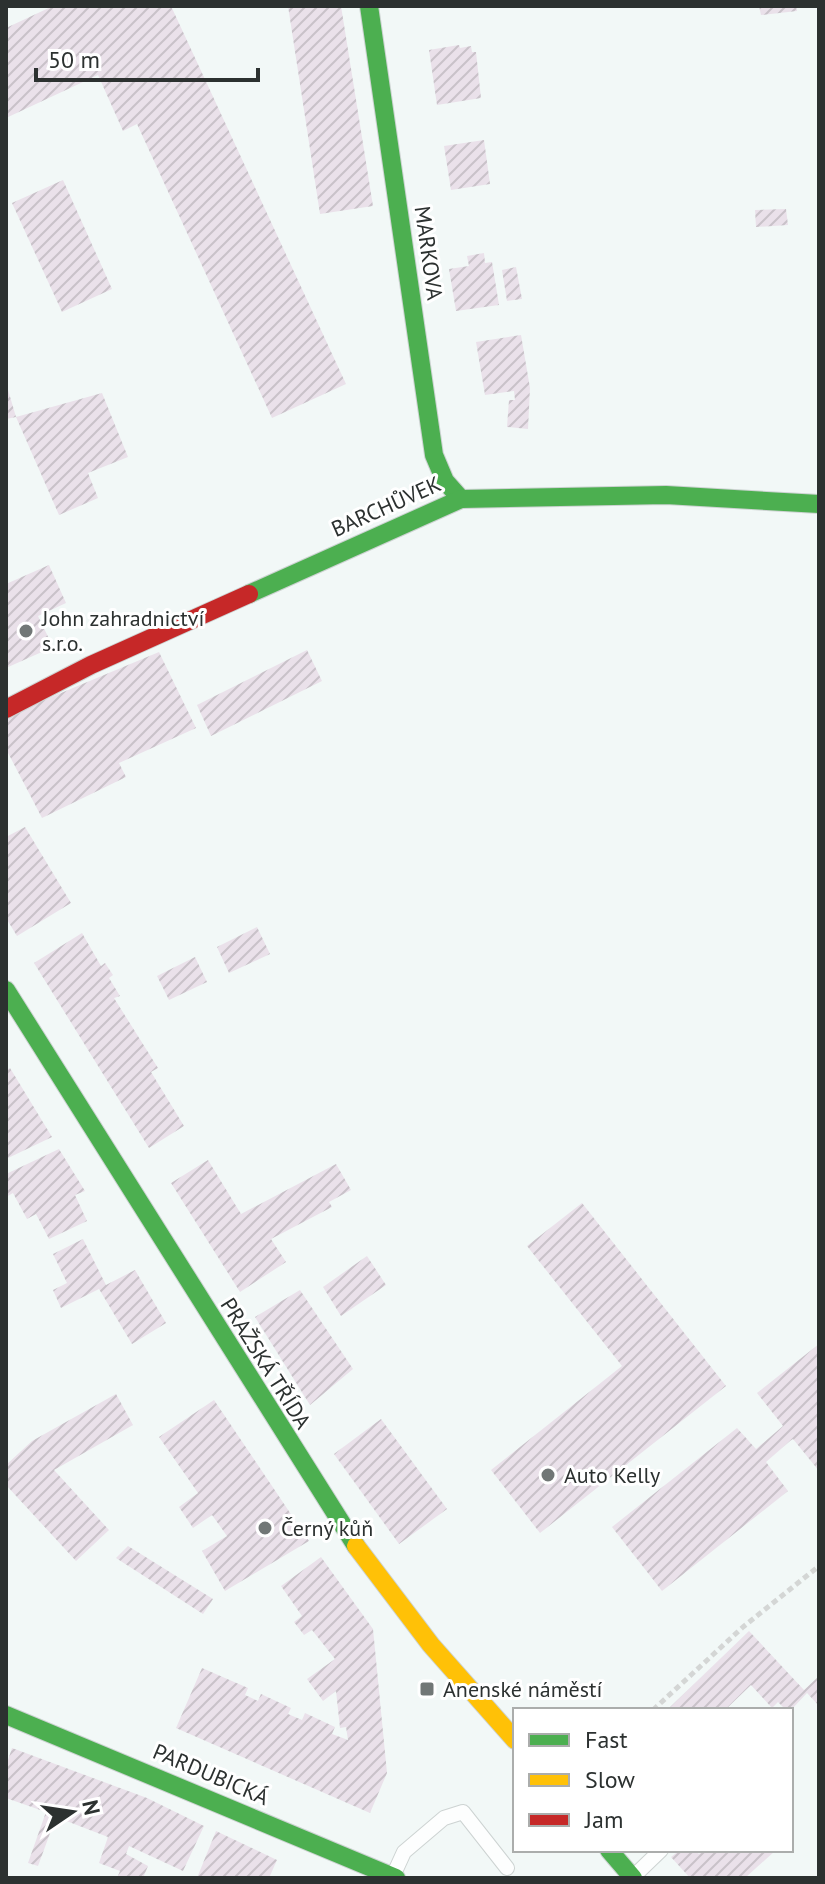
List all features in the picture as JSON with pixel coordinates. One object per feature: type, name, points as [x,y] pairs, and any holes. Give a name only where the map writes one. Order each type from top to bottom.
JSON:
[{"type":"street","name":"MARKOVA","points":[[369,6],[434,455],[445,481],[461,499]]},
{"type":"street","name":"BARCHŮVEK","points":[[6,709],[91,665],[461,499],[666,495],[819,504]]},
{"type":"street","name":"PRAŽSKÁ TŘÍDA","points":[[6,990],[350,1539],[431,1645],[513,1738]]},
{"type":"street","name":"PARDUBICKÁ","points":[[6,1715],[395,1877]]},
{"type":"street","points":[[611,1852],[633,1877]]},
{"type":"lane","points":[[395,1877],[404,1852],[444,1818],[463,1812],[507,1868]]},
{"type":"lane","points":[[633,1877],[659,1852]]},
{"type":"path","points":[[655,1708],[743,1627],[819,1566]]},
{"type":"building","points":[[53,6],[171,6],[346,384],[272,418],[137,124],[123,131],[98,75],[6,118],[6,28]]},
{"type":"building","points":[[288,6],[341,6],[373,206],[320,214]]},
{"type":"building","points":[[759,6],[796,6],[797,11],[761,15]]},
{"type":"building","points":[[459,45],[460,48],[471,46],[472,52],[476,52],[481,98],[437,105],[429,50]]},
{"type":"building","points":[[484,140],[490,184],[451,190],[444,146]]},
{"type":"building","points":[[63,180],[112,289],[62,312],[12,203]]},
{"type":"building","points":[[786,209],[788,225],[756,227],[755,210]]},
{"type":"building","points":[[484,253],[485,263],[492,262],[499,305],[456,311],[449,269],[469,266],[467,256]]},
{"type":"building","points":[[516,267],[522,299],[507,301],[502,270]]},
{"type":"building","points":[[521,335],[530,388],[528,429],[507,427],[509,400],[515,400],[514,391],[485,395],[476,342]]},
{"type":"building","points":[[6,383],[16,417],[6,419]]},
{"type":"building","points":[[102,393],[128,457],[88,473],[98,498],[59,515],[16,417]]},
{"type":"building","name":"John zahradnictví s.r.o.","points":[[49,565],[66,603],[38,616],[53,647],[6,668],[6,584]]},
{"type":"building","points":[[307,650],[322,681],[211,736],[197,705]]},
{"type":"building","points":[[159,652],[196,728],[119,763],[126,777],[42,818],[6,749],[6,716]]},
{"type":"building","points":[[25,827],[71,903],[17,936],[6,918],[6,837]]},
{"type":"building","points":[[257,927],[270,954],[229,973],[217,947]]},
{"type":"building","points":[[82,933],[101,966],[105,963],[113,975],[109,978],[120,996],[114,998],[158,1068],[151,1072],[184,1126],[149,1148],[34,963]]},
{"type":"building","points":[[195,957],[207,982],[169,1000],[157,976]]},
{"type":"building","points":[[10,1068],[52,1137],[6,1159],[6,1070]]},
{"type":"building","points":[[59,1149],[85,1191],[75,1195],[87,1221],[49,1239],[36,1214],[27,1219],[13,1193],[6,1197],[6,1174]]},
{"type":"building","points":[[208,1160],[241,1214],[336,1164],[351,1190],[329,1202],[332,1207],[271,1239],[286,1262],[240,1292],[171,1183]]},
{"type":"building","points":[[582,1203],[726,1386],[540,1533],[491,1470],[622,1366],[527,1246]]},
{"type":"building","points":[[83,1239],[106,1285],[135,1270],[166,1323],[132,1344],[99,1289],[61,1308],[53,1290],[67,1283],[53,1254]]},
{"type":"building","points":[[367,1256],[386,1285],[341,1316],[323,1287]]},
{"type":"building","points":[[300,1290],[353,1369],[310,1405],[255,1317]]},
{"type":"building","points":[[819,1344],[819,1471],[793,1439],[790,1441],[766,1462],[788,1491],[662,1591],[612,1527],[737,1428],[756,1449],[783,1426],[757,1393]]},
{"type":"building","points":[[116,1394],[133,1425],[54,1470],[109,1530],[76,1561],[6,1485],[6,1465],[32,1441]]},
{"type":"building","points":[[214,1400],[309,1541],[225,1591],[202,1551],[227,1536],[212,1515],[193,1528],[179,1507],[198,1493],[159,1437]]},
{"type":"building","points":[[381,1419],[447,1509],[399,1544],[334,1454]]},
{"type":"building","points":[[128,1546],[213,1599],[203,1614],[116,1558]]},
{"type":"building","points":[[321,1557],[373,1629],[387,1773],[370,1813],[176,1728],[202,1668],[248,1688],[245,1695],[258,1701],[261,1694],[291,1708],[288,1714],[302,1720],[305,1713],[335,1727],[332,1734],[348,1740],[346,1727],[340,1728],[336,1691],[323,1701],[307,1679],[335,1659],[312,1630],[304,1635],[294,1622],[302,1616],[281,1586]]},
{"type":"building","points":[[749,1631],[804,1690],[819,1676],[819,1706],[807,1693],[793,1708],[784,1708],[778,1702],[772,1708],[751,1685],[727,1708],[669,1708]]},
{"type":"building","points":[[12,1748],[147,1798],[204,1826],[183,1871],[129,1846],[126,1854],[148,1866],[143,1878],[117,1878],[120,1871],[99,1863],[108,1837],[56,1817],[38,1866],[28,1863],[46,1812],[6,1798],[6,1766]]},
{"type":"building","points":[[216,1831],[277,1860],[269,1878],[197,1878]]},
{"type":"building","points":[[677,1852],[774,1852],[745,1878],[690,1878],[671,1857]]},
{"type":"traffic: fast","points":[[369,6],[434,455],[445,481],[461,499]]},
{"type":"traffic: fast","points":[[249,594],[461,499],[666,495],[819,504]]},
{"type":"traffic: fast","points":[[6,990],[356,1546]]},
{"type":"traffic: fast","points":[[6,1715],[396,1878]]},
{"type":"traffic: fast","points":[[611,1852],[633,1878]]},
{"type":"traffic: slow","points":[[356,1546],[431,1645],[513,1738]]},
{"type":"traffic: jam","points":[[6,709],[91,665],[249,594]]},
{"type":"place","name":"John zahradnictví s.r.o.","points":[[26,631]]},
{"type":"place","name":"Auto Kelly","points":[[548,1475]]},
{"type":"place","name":"Černý kůň","points":[[265,1528]]},
{"type":"place","name":"Anenské náměstí","points":[[427,1689]]}]
